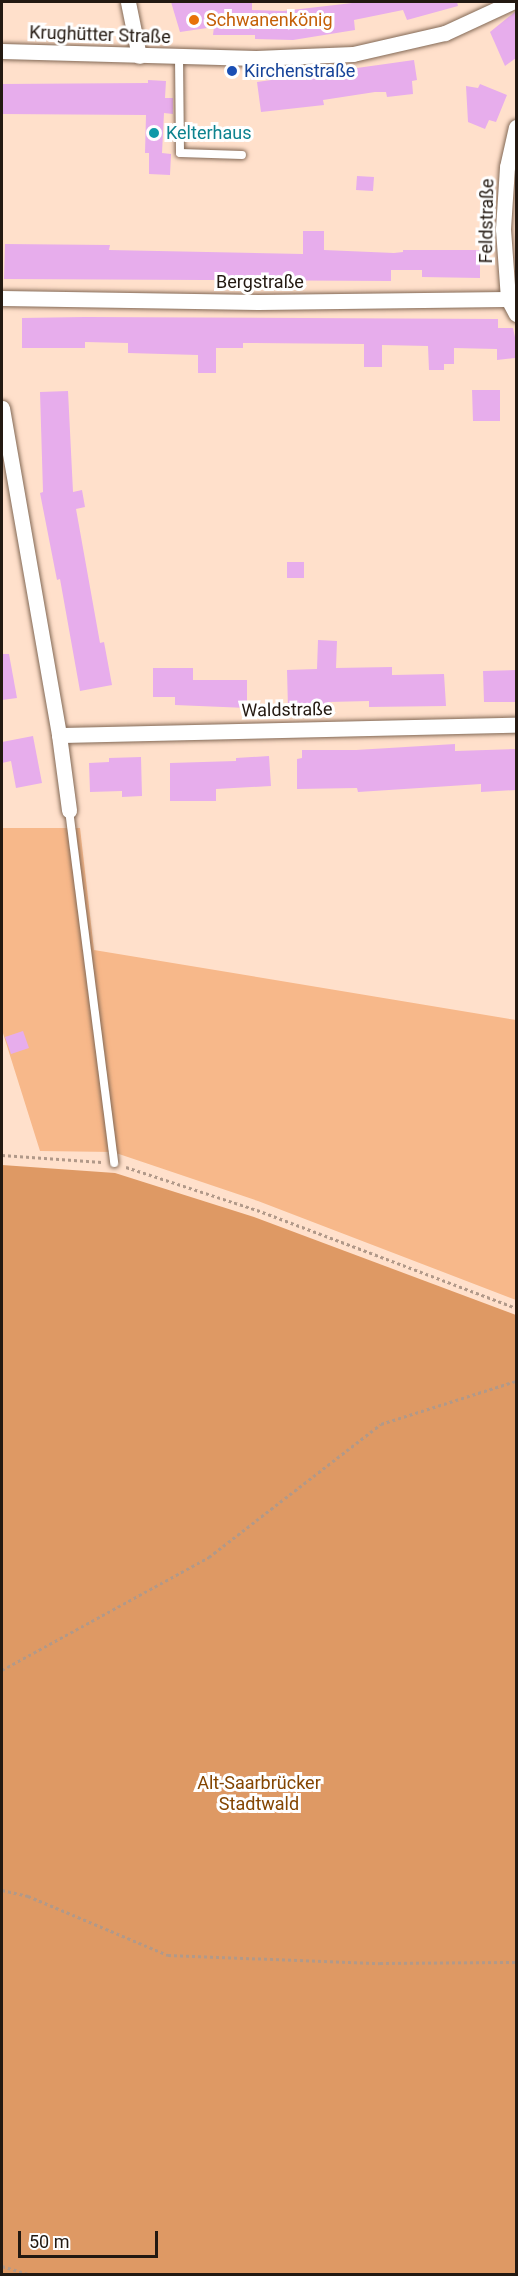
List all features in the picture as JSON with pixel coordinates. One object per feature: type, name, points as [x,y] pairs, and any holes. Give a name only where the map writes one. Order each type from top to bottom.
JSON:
[{"type":"street","points":[[128,2],[139,56]]},
{"type":"street","name":"Krughütter Straße","points":[[2,51],[179,57],[307,58],[353,54],[445,33],[512,2]]},
{"type":"street","name":"Feldstraße","points":[[516,127],[503,229],[512,301],[516,314]]},
{"type":"street","name":"Bergstraße","points":[[2,298],[258,302],[512,301]]},
{"type":"street","points":[[2,408],[59,735],[69,810]]},
{"type":"street","name":"Waldstraße","points":[[59,735],[516,725]]},
{"type":"lane","points":[[179,57],[180,153],[242,155]]},
{"type":"lane","points":[[69,810],[114,1162]]},
{"type":"path","points":[[2,1155],[114,1162],[257,1210],[516,1308]]},
{"type":"path","points":[[2,1670],[209,1557],[381,1424],[516,1381]]},
{"type":"path","points":[[2,1890],[28,1896],[168,1955],[380,1963],[516,1962]]},
{"type":"path","points":[[2,2266],[28,2274]]},
{"type":"shaded area","points":[[2,828],[80,828],[94,950],[516,1020],[516,1300],[258,1201],[113,1152],[40,1151],[2,1030]]},
{"type":"green space","name":"Alt-Saarbrücker Stadtwald","points":[[2,1165],[115,1173],[254,1217],[516,1315],[516,2274],[2,2274]]},
{"type":"building","points":[[171,2],[252,2],[252,10],[283,11],[361,2],[457,2],[458,6],[407,20],[403,10],[354,20],[355,30],[293,40],[255,39],[255,35],[213,35],[214,27],[180,32]]},
{"type":"building","points":[[516,11],[516,58],[505,66],[490,32]]},
{"type":"building","points":[[414,60],[417,80],[412,81],[413,94],[387,97],[386,92],[375,92],[323,100],[324,105],[261,112],[257,82]]},
{"type":"building","points":[[148,80],[166,81],[165,98],[173,98],[173,114],[164,113],[162,153],[171,154],[170,175],[149,174],[149,153],[145,153],[146,115],[2,114],[2,84],[148,83]]},
{"type":"building","points":[[480,84],[507,95],[496,122],[489,120],[485,129],[468,122],[466,86],[478,88]]},
{"type":"building","points":[[357,176],[374,177],[373,191],[356,190]]},
{"type":"building","points":[[303,231],[324,231],[324,250],[394,253],[403,252],[403,250],[480,250],[480,278],[422,277],[422,270],[391,270],[391,281],[4,279],[5,244],[110,245],[109,250],[303,254]]},
{"type":"building","points":[[22,318],[498,319],[498,328],[513,328],[516,342],[515,358],[497,360],[497,349],[454,348],[454,364],[444,364],[444,370],[429,370],[428,346],[382,345],[382,367],[364,367],[364,344],[243,343],[243,348],[216,348],[216,373],[198,373],[198,355],[128,353],[128,343],[85,342],[85,348],[22,348]]},
{"type":"building","points":[[472,390],[500,390],[500,421],[473,421]]},
{"type":"building","points":[[68,391],[73,492],[82,490],[85,507],[76,509],[100,643],[104,642],[112,685],[80,691],[60,579],[57,580],[40,493],[43,492],[40,392]]},
{"type":"building","points":[[287,562],[304,562],[304,578],[287,578]]},
{"type":"building","points":[[318,640],[337,641],[336,668],[392,667],[392,675],[444,674],[446,706],[369,707],[369,701],[328,702],[328,708],[288,709],[287,670],[317,669]]},
{"type":"building","points":[[2,654],[9,654],[17,698],[2,700]]},
{"type":"building","points":[[153,668],[193,668],[193,680],[247,680],[247,708],[175,705],[175,697],[153,697]]},
{"type":"building","points":[[516,670],[516,702],[484,702],[483,671]]},
{"type":"building","points":[[33,736],[42,783],[16,788],[11,761],[2,763],[2,742]]},
{"type":"building","points":[[455,744],[455,751],[516,749],[516,790],[481,792],[481,784],[358,792],[357,788],[297,789],[297,759],[302,758],[302,750],[356,750]]},
{"type":"building","points":[[269,756],[271,786],[216,789],[216,801],[170,801],[170,763],[236,761],[236,758]]},
{"type":"building","points":[[141,757],[142,796],[122,797],[122,791],[90,792],[89,763],[109,762],[109,758]]},
{"type":"building","points":[[23,1031],[29,1048],[11,1054],[5,1037]]},
{"type":"place","name":"Schwanenkönig","points":[[194,20]]},
{"type":"place","name":"Kirchenstraße","points":[[232,71]]},
{"type":"place","name":"Kelterhaus","points":[[154,133]]}]
